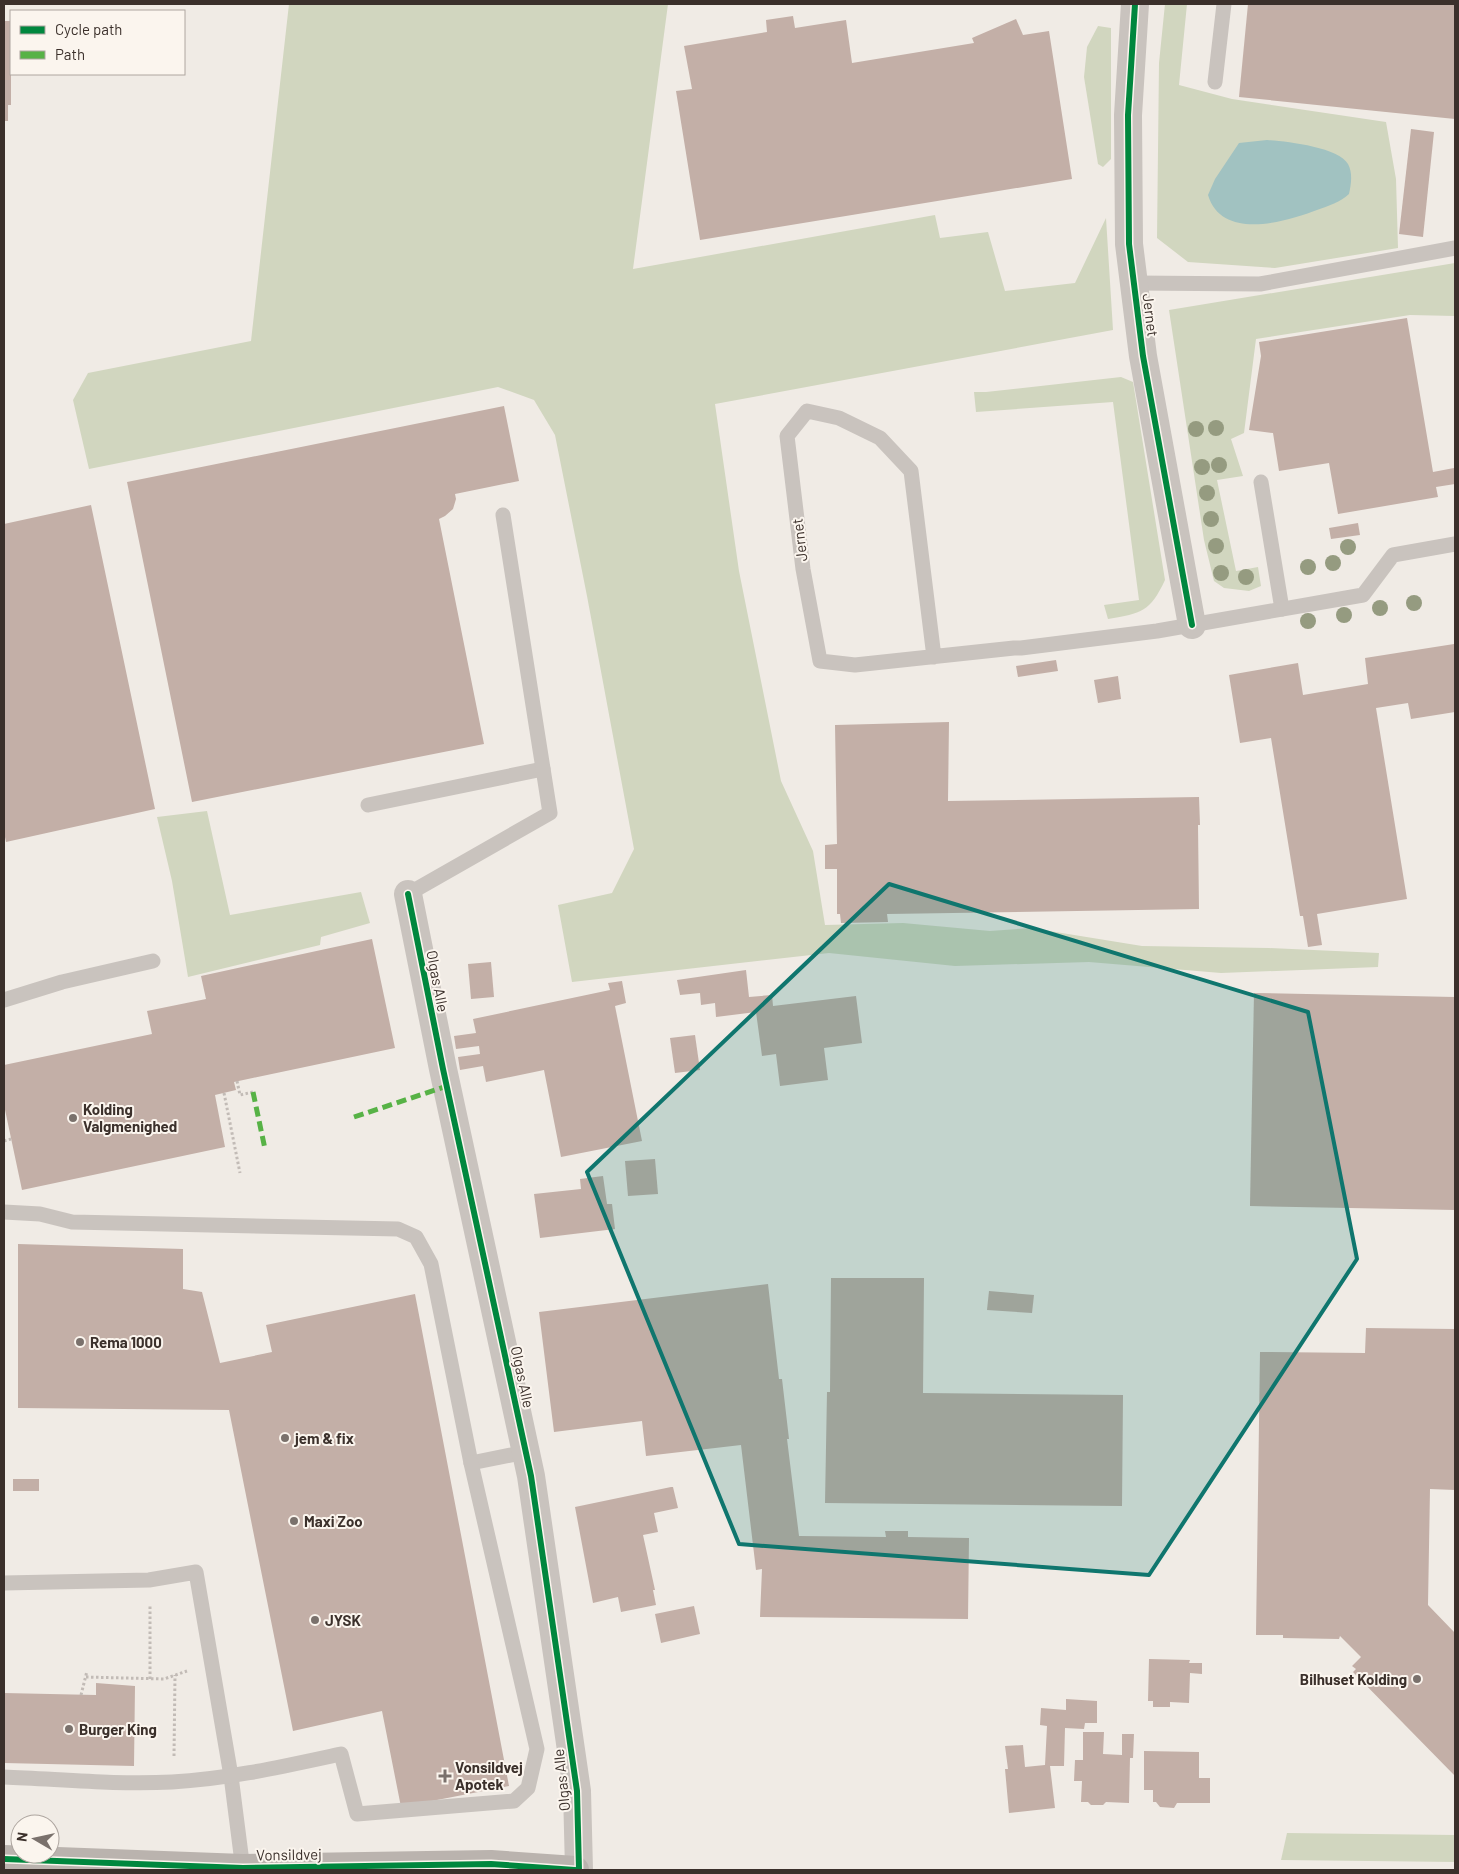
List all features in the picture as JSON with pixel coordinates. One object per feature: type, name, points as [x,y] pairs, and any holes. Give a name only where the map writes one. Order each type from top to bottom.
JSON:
[{"type":"main road","name":"Vonsildvej","points":[[60,1861],[243,1869],[491,1864],[577,1870]]},
{"type":"main road","points":[[17,1870],[38,1864]]},
{"type":"street","name":"Jernet","points":[[1135,4],[1128,115],[1129,244],[1143,356],[1192,625]]},
{"type":"street","name":"Olgas Alle","points":[[408,894],[531,1476],[577,1791],[577,1870]]},
{"type":"lane","points":[[1215,82],[1224,4]]},
{"type":"lane","points":[[1134,283],[1260,284],[1455,248]]},
{"type":"lane","name":"Jernet","points":[[934,657],[911,471],[880,438],[839,418],[807,411],[787,436],[803,569],[820,661],[855,666],[934,657],[1148,632],[1364,595],[1393,555],[1455,544]]},
{"type":"lane","points":[[1261,482],[1282,609]]},
{"type":"lane","points":[[408,894],[550,813],[503,515]]},
{"type":"lane","points":[[368,805],[543,769]]},
{"type":"lane","points":[[4,1000],[62,982],[153,961]]},
{"type":"lane","points":[[4,1212],[40,1214],[72,1222],[398,1229],[416,1237],[431,1264],[470,1463],[537,1749],[528,1788],[514,1801],[357,1814],[341,1754],[231,1776],[174,1782],[144,1783],[4,1777]]},
{"type":"lane","points":[[470,1463],[526,1452]]},
{"type":"lane","points":[[4,1584],[149,1580],[196,1572],[231,1776],[243,1869]]},
{"type":"path","points":[[238,1082],[240,1095],[253,1092]]},
{"type":"path","points":[[224,1092],[240,1173]]},
{"type":"path","points":[[4,1141],[11,1140]]},
{"type":"path","points":[[149,1580],[150,1679]]},
{"type":"path","points":[[86,1677],[164,1679],[211,1663]]},
{"type":"path","points":[[81,1695],[87,1671]]},
{"type":"path","points":[[174,1782],[175,1675]]},
{"type":"highlighted area","points":[[889,884],[1308,1012],[1357,1259],[1149,1575],[739,1544],[587,1172]]},
{"type":"green space","points":[[289,4],[668,4],[633,269],[935,215],[940,238],[988,232],[1005,291],[1075,283],[1106,218],[1113,330],[715,404],[739,571],[781,781],[813,851],[825,925],[903,923],[990,931],[1031,928],[1142,946],[1269,948],[1379,953],[1378,967],[1221,973],[1089,962],[955,966],[829,953],[572,982],[558,905],[612,893],[634,849],[555,435],[534,400],[498,387],[89,469],[73,400],[88,373],[251,341]]},
{"type":"green space","points":[[1165,4],[1187,4],[1179,85],[1232,99],[1386,122],[1396,179],[1398,248],[1275,268],[1188,262],[1157,238],[1159,63]]},
{"type":"green space","points":[[1098,26],[1111,28],[1111,159],[1103,167],[1098,164],[1084,77],[1087,47]]},
{"type":"green space","points":[[1455,263],[1455,316],[1410,315],[1256,339],[1244,433],[1231,439],[1243,476],[1217,480],[1236,571],[1258,567],[1261,586],[1249,591],[1224,588],[1214,581],[1204,540],[1169,310]]},
{"type":"green space","points":[[1121,377],[1133,382],[1165,580],[1155,599],[1144,609],[1129,615],[1108,619],[1104,605],[1139,600],[1113,402],[976,412],[974,392]]},
{"type":"green space","points":[[207,811],[230,915],[361,892],[370,923],[321,937],[320,945],[188,977],[172,881],[157,817]]},
{"type":"green space","points":[[1287,1833],[1455,1835],[1455,1862],[1281,1860]]},
{"type":"water","points":[[1267,140],[1311,146],[1334,153],[1343,158],[1351,171],[1349,194],[1338,202],[1326,207],[1272,223],[1240,223],[1226,218],[1215,209],[1208,195],[1215,179],[1239,143]]},
{"type":"building","points":[[1248,4],[1455,4],[1455,119],[1239,97]]},
{"type":"building","points":[[793,16],[795,28],[846,20],[852,63],[974,43],[972,38],[1016,19],[1023,35],[1049,31],[1072,179],[700,240],[676,91],[692,89],[684,46],[767,32],[766,20]]},
{"type":"building","points":[[4,21],[10,21],[11,105],[8,105],[8,121],[4,121]]},
{"type":"building","points":[[1411,129],[1434,132],[1423,237],[1399,234]]},
{"type":"building","points":[[1407,318],[1433,472],[1454,468],[1455,484],[1436,487],[1438,497],[1338,514],[1329,463],[1279,471],[1273,433],[1249,430],[1261,356],[1259,342]]},
{"type":"building","points":[[504,406],[519,481],[455,494],[456,499],[453,509],[439,519],[484,744],[192,802],[127,482]]},
{"type":"building","points":[[91,505],[155,809],[6,842],[4,838],[4,524]]},
{"type":"building","points":[[1358,523],[1360,535],[1331,539],[1329,528]]},
{"type":"building","points":[[1454,644],[1455,712],[1411,719],[1408,703],[1376,708],[1407,899],[1317,914],[1322,945],[1308,947],[1303,916],[1300,916],[1271,738],[1240,743],[1229,675],[1298,663],[1303,695],[1368,684],[1365,658]]},
{"type":"building","points":[[1056,660],[1058,671],[1018,677],[1016,666]]},
{"type":"building","points":[[1118,676],[1121,699],[1098,703],[1094,680]]},
{"type":"building","points":[[949,722],[948,801],[1199,797],[1199,909],[887,914],[888,922],[841,923],[840,914],[837,914],[837,869],[825,869],[825,845],[837,844],[835,725]]},
{"type":"building","points":[[372,939],[395,1048],[234,1082],[236,1090],[215,1095],[225,1147],[22,1190],[4,1105],[4,1065],[152,1034],[147,1011],[206,999],[201,976]]},
{"type":"building","points":[[491,962],[494,997],[471,999],[468,964]]},
{"type":"building","points":[[746,970],[749,997],[772,995],[773,1006],[856,996],[862,1043],[824,1048],[828,1080],[780,1086],[776,1054],[762,1056],[756,1012],[716,1017],[715,1003],[701,1005],[700,993],[680,995],[677,980]]},
{"type":"building","points":[[622,981],[626,1003],[615,1006],[642,1141],[561,1157],[544,1070],[486,1082],[483,1066],[460,1070],[458,1057],[480,1054],[479,1046],[456,1049],[454,1036],[476,1033],[473,1019],[610,990],[608,983]]},
{"type":"building","points":[[1254,993],[1455,997],[1455,1210],[1250,1206]]},
{"type":"building","points":[[695,1035],[700,1070],[675,1073],[670,1038]]},
{"type":"building","points":[[655,1159],[658,1194],[628,1196],[625,1161]]},
{"type":"building","points":[[603,1176],[607,1204],[612,1204],[615,1229],[540,1238],[534,1194],[581,1189],[580,1179]]},
{"type":"building","points":[[18,1244],[183,1249],[183,1289],[202,1292],[220,1363],[272,1352],[266,1325],[415,1294],[509,1786],[401,1807],[382,1711],[293,1731],[229,1410],[18,1408]]},
{"type":"building","points":[[831,1278],[924,1278],[923,1393],[1123,1395],[1122,1506],[825,1503],[827,1392],[830,1392]]},
{"type":"building","points":[[768,1284],[779,1379],[782,1379],[799,1536],[886,1537],[885,1531],[908,1531],[908,1537],[969,1538],[968,1619],[760,1617],[762,1569],[756,1570],[741,1445],[646,1456],[642,1421],[554,1432],[539,1312]]},
{"type":"building","points":[[989,1291],[1034,1295],[1032,1313],[987,1310]]},
{"type":"building","points":[[1366,1328],[1455,1329],[1455,1490],[1430,1489],[1428,1605],[1455,1633],[1455,1776],[1353,1672],[1356,1669],[1352,1666],[1361,1657],[1340,1636],[1339,1639],[1283,1638],[1283,1635],[1256,1635],[1260,1352],[1365,1353]]},
{"type":"building","points":[[13,1479],[39,1479],[39,1491],[13,1491]]},
{"type":"building","points":[[673,1487],[678,1508],[654,1513],[658,1532],[643,1535],[655,1590],[653,1590],[656,1605],[621,1612],[618,1597],[593,1603],[575,1507]]},
{"type":"building","points":[[694,1606],[700,1634],[661,1643],[655,1614]]},
{"type":"building","points":[[1149,1659],[1190,1660],[1189,1663],[1202,1663],[1202,1674],[1190,1673],[1189,1703],[1170,1702],[1170,1707],[1153,1707],[1153,1701],[1148,1701]]},
{"type":"building","name":"Burger King","points":[[96,1683],[135,1686],[134,1766],[4,1763],[4,1693],[96,1695]]},
{"type":"building","points":[[1066,1699],[1097,1701],[1097,1723],[1085,1723],[1084,1729],[1065,1728],[1064,1766],[1050,1766],[1055,1808],[1009,1813],[1005,1769],[1008,1769],[1005,1746],[1023,1745],[1025,1767],[1045,1765],[1047,1726],[1040,1725],[1041,1708],[1066,1710]]},
{"type":"building","points":[[1083,1732],[1104,1732],[1103,1754],[1122,1755],[1122,1734],[1134,1734],[1133,1758],[1130,1758],[1129,1803],[1106,1802],[1103,1805],[1091,1805],[1088,1802],[1081,1802],[1082,1781],[1074,1781],[1075,1760],[1083,1760]]},
{"type":"building","points":[[1144,1751],[1199,1752],[1199,1778],[1210,1778],[1210,1803],[1177,1803],[1174,1808],[1160,1807],[1156,1802],[1153,1802],[1153,1790],[1144,1790]]},
{"type":"marked path","points":[[354,1117],[447,1086]]},
{"type":"marked path","points":[[253,1092],[265,1149]]},
{"type":"cycle path","points":[[1135,4],[1128,115],[1129,244],[1143,356],[1192,625]]},
{"type":"cycle path","points":[[408,894],[443,1069],[531,1476],[577,1791],[579,1870]]},
{"type":"cycle path","points":[[4,1859],[243,1868],[491,1864],[575,1870]]},
{"type":"place","name":"Kolding Valgmenighed","points":[[73,1118]]},
{"type":"place","name":"Rema 1000","points":[[80,1342]]},
{"type":"place","name":"jem & fix","points":[[285,1438]]},
{"type":"place","name":"Maxi Zoo","points":[[294,1521]]},
{"type":"place","name":"JYSK","points":[[315,1620]]},
{"type":"place","name":"Bilhuset Kolding","points":[[1417,1679]]},
{"type":"place","name":"Burger King","points":[[69,1729]]},
{"type":"place","name":"Vonsildvej Apotek","points":[[445,1776]]}]
